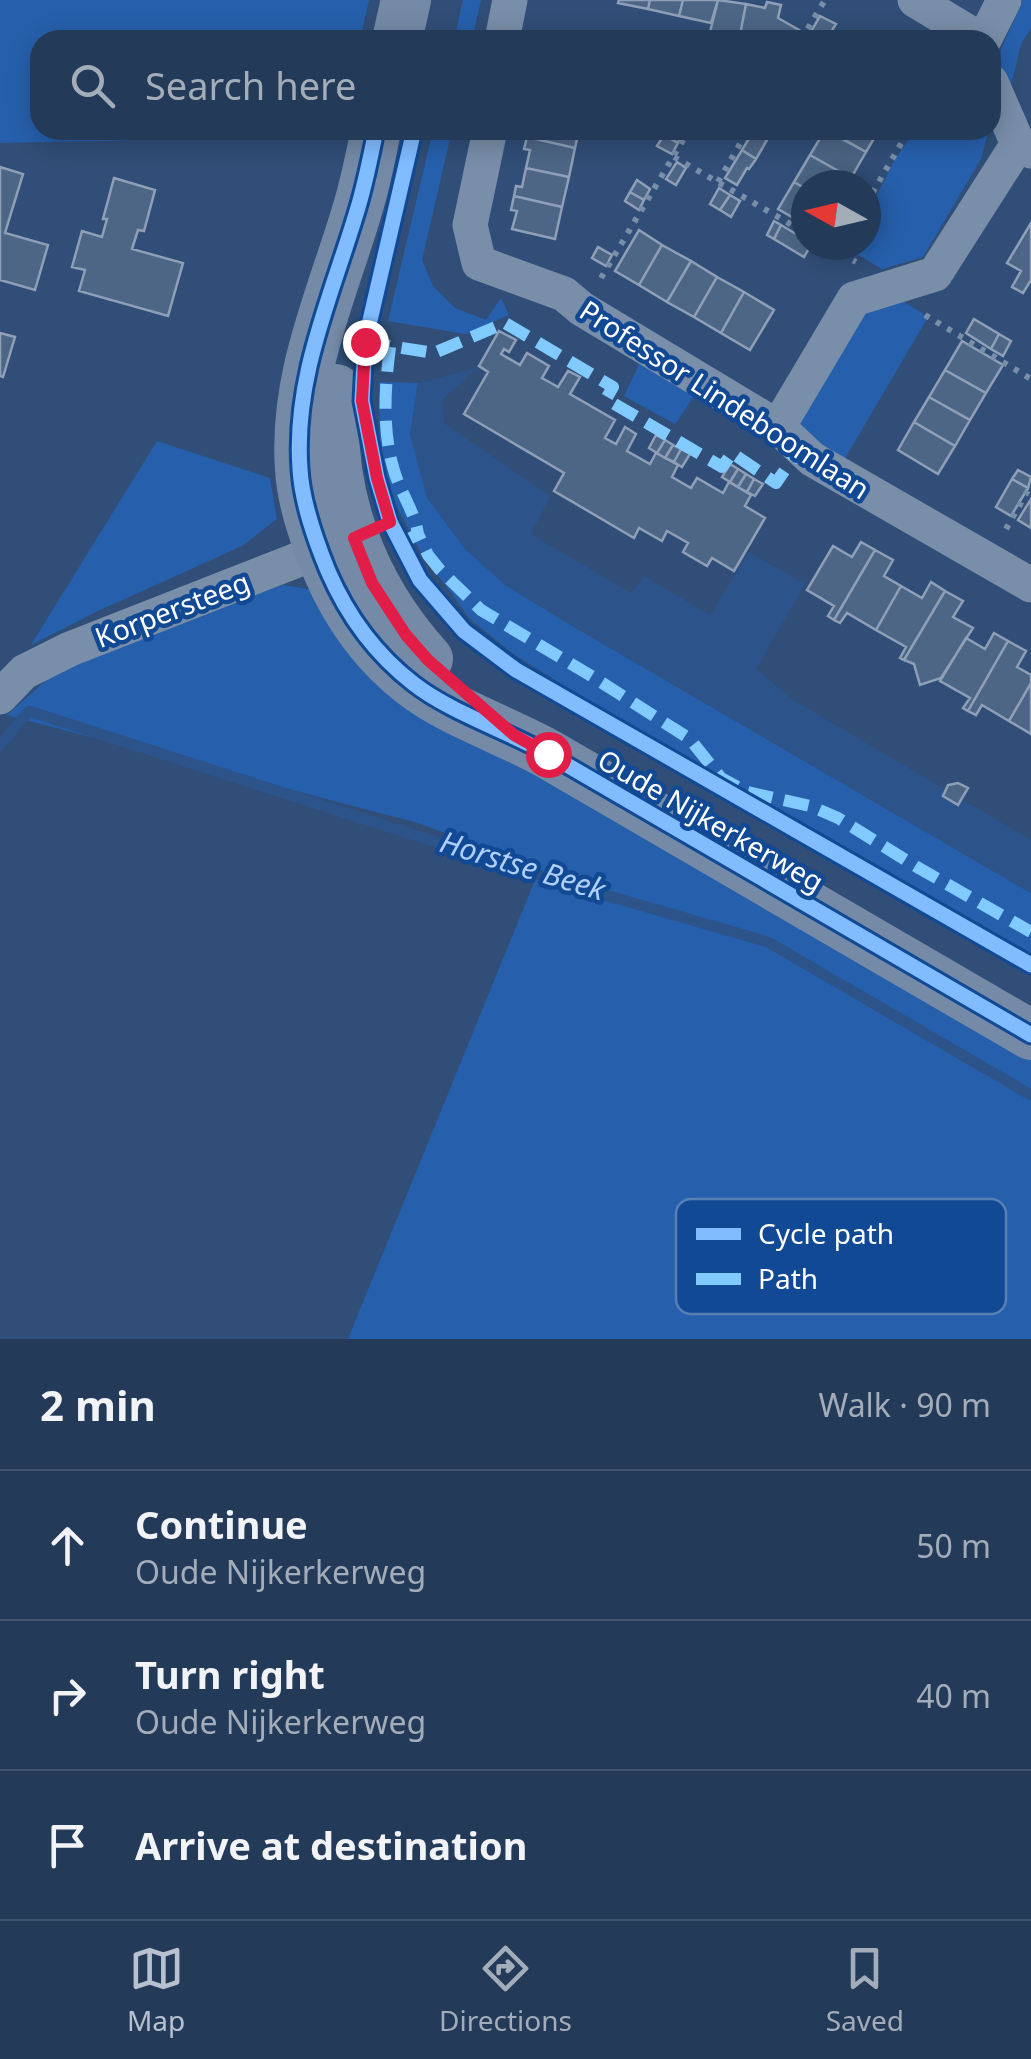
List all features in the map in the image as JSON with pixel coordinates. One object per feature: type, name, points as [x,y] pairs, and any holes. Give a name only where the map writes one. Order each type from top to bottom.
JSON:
[{"type":"street","points":[[399,30],[406,0]]},
{"type":"street","points":[[504,30],[510,0]]},
{"type":"street","points":[[915,0],[966,30]]},
{"type":"street","points":[[988,30],[1004,0]]},
{"type":"street","points":[[778,427],[854,299],[935,274],[1024,147],[1001,102]]},
{"type":"street","name":"Oude Nijkerkerweg","points":[[374,140],[360,202],[351,303],[337,379],[332,436],[337,478],[337,545],[372,583],[406,635],[428,660],[514,735],[1031,1035]]},
{"type":"street","name":"Professor Lindeboomlaan","points":[[488,140],[470,225],[479,263],[564,294],[582,309],[778,427],[812,459],[1031,585]]},
{"type":"street","name":"Korpersteeg","points":[[0,697],[24,672],[70,649],[337,545]]},
{"type":"path","points":[[807,30],[825,0]]},
{"type":"path","points":[[582,309],[683,140]]},
{"type":"path","points":[[718,182],[742,140]]},
{"type":"path","points":[[881,178],[903,140]]},
{"type":"path","points":[[674,156],[791,225]]},
{"type":"path","points":[[884,290],[1031,380]]},
{"type":"path","points":[[988,560],[1031,485]]},
{"type":"shaded area","points":[[0,0],[369,0],[362,30],[30,30],[30,140],[145,140],[0,143]]},
{"type":"shaded area","points":[[463,0],[481,0],[474,30],[456,30]]},
{"type":"shaded area","points":[[1023,0],[1031,0],[1031,28],[1021,44],[1010,90],[1001,70],[1001,49]]},
{"type":"shaded area","points":[[431,140],[450,140],[422,260],[433,286],[455,308],[486,320],[501,298],[509,315],[465,334],[388,321]]},
{"type":"shaded area","points":[[908,140],[986,140],[981,159],[923,257],[882,269],[867,260],[881,260],[881,187]]},
{"type":"shaded area","points":[[901,300],[928,317],[843,462],[803,438],[800,419],[861,310]]},
{"type":"shaded area","points":[[642,358],[699,389],[675,424],[624,396]]},
{"type":"shaded area","points":[[477,368],[443,399],[444,423],[550,496],[531,534],[631,593],[644,576],[710,615],[749,552],[805,584],[756,669],[795,701],[1031,840],[1031,893],[557,617],[505,585],[465,549],[427,498],[410,435],[418,383]]},
{"type":"shaded area","points":[[379,382],[418,383],[410,435],[557,617],[1031,893],[1031,960],[684,759],[516,656],[470,619],[420,551],[390,493],[380,446]]},
{"type":"shaded area","points":[[157,441],[270,478],[277,519],[242,546],[31,645]]},
{"type":"shaded area","points":[[283,585],[321,591],[334,607],[1031,1057],[1031,1339],[348,1339],[540,868],[418,823],[7,715],[51,676],[111,646]]},
{"type":"building","points":[[650,0],[648,9],[618,3]]},
{"type":"building","points":[[650,0],[683,0],[679,16],[648,9]]},
{"type":"building","points":[[683,0],[718,0],[711,23],[679,16]]},
{"type":"building","points":[[718,0],[746,4],[741,30],[710,30]]},
{"type":"building","points":[[767,2],[781,5],[778,18],[799,30],[741,30],[746,4],[765,8]]},
{"type":"building","points":[[820,16],[836,24],[832,30],[812,30]]},
{"type":"building","points":[[526,140],[575,148],[569,177],[526,168],[530,150],[524,149]]},
{"type":"building","points":[[540,140],[577,140],[575,148]]},
{"type":"building","points":[[661,140],[678,143],[672,154],[657,146]]},
{"type":"building","points":[[748,140],[767,140],[756,159],[742,150]]},
{"type":"building","points":[[819,140],[844,140],[866,152],[856,170],[837,170],[810,155]]},
{"type":"building","points":[[845,140],[873,140],[866,152]]},
{"type":"building","points":[[742,150],[756,159],[737,185],[725,178]]},
{"type":"building","points":[[810,155],[837,170],[801,170]]},
{"type":"building","points":[[677,162],[686,168],[676,185],[666,179]]},
{"type":"building","points":[[0,167],[23,174],[5,233],[48,245],[35,290],[0,280]]},
{"type":"building","points":[[526,168],[569,177],[562,207],[514,196],[516,186],[522,187]]},
{"type":"building","points":[[114,178],[155,190],[144,231],[138,230],[132,249],[183,263],[168,316],[79,291],[85,270],[72,267],[82,231],[102,237]]},
{"type":"building","points":[[637,180],[650,189],[644,200],[630,192]]},
{"type":"building","points":[[791,187],[791,216],[778,209]]},
{"type":"building","points":[[719,188],[730,195],[720,210],[710,204]]},
{"type":"building","points":[[630,192],[644,200],[639,210],[625,201]]},
{"type":"building","points":[[730,195],[740,201],[731,217],[720,210]]},
{"type":"building","points":[[514,196],[562,207],[555,239],[512,229],[517,211],[511,210]]},
{"type":"building","points":[[774,221],[781,225],[774,239],[767,235]]},
{"type":"building","points":[[1031,223],[1031,280],[1023,293],[1012,287],[1021,271],[1007,263]]},
{"type":"building","points":[[781,225],[791,231],[791,249],[774,239]]},
{"type":"building","points":[[639,230],[662,245],[639,285],[615,271]]},
{"type":"building","points":[[662,245],[691,261],[667,302],[639,285]]},
{"type":"building","points":[[598,247],[612,255],[606,266],[592,258]]},
{"type":"building","points":[[691,261],[717,277],[694,317],[667,302]]},
{"type":"building","points":[[717,277],[744,292],[721,333],[694,317]]},
{"type":"building","points":[[744,292],[774,310],[750,350],[721,333]]},
{"type":"building","points":[[974,319],[999,334],[991,349],[966,333]]},
{"type":"building","points":[[499,331],[516,340],[509,352],[504,349],[501,354],[520,365],[527,353],[549,366],[542,378],[558,387],[568,371],[580,377],[570,394],[615,420],[605,438],[616,444],[625,427],[636,434],[627,451],[650,464],[656,453],[678,465],[672,477],[691,488],[697,478],[723,493],[729,482],[751,495],[745,506],[765,518],[734,571],[712,558],[707,566],[683,552],[688,543],[667,531],[662,541],[639,528],[634,538],[554,491],[564,473],[464,414],[488,372],[479,366]]},
{"type":"building","points":[[0,333],[15,337],[3,377],[0,376]]},
{"type":"building","points":[[999,334],[1011,341],[1003,356],[991,349]]},
{"type":"building","points":[[962,341],[1003,365],[986,393],[945,370]]},
{"type":"building","points":[[945,370],[986,393],[970,420],[929,397]]},
{"type":"building","points":[[929,397],[970,420],[955,446],[914,422]]},
{"type":"building","points":[[914,422],[955,446],[938,474],[898,450]]},
{"type":"building","points":[[656,435],[665,440],[657,453],[649,448]]},
{"type":"building","points":[[665,440],[673,445],[665,458],[657,453]]},
{"type":"building","points":[[673,445],[681,449],[674,462],[665,458]]},
{"type":"building","points":[[681,449],[690,454],[682,467],[674,462]]},
{"type":"building","points":[[730,464],[738,469],[730,482],[722,477]]},
{"type":"building","points":[[738,469],[746,474],[738,487],[730,482]]},
{"type":"building","points":[[1018,470],[1031,477],[1028,488],[1012,479]]},
{"type":"building","points":[[746,474],[754,479],[747,492],[738,487]]},
{"type":"building","points":[[754,479],[763,484],[755,496],[747,492]]},
{"type":"building","points":[[1012,479],[1028,488],[1011,516],[996,507]]},
{"type":"building","points":[[1031,499],[1031,528],[1018,520]]},
{"type":"building","points":[[861,542],[875,550],[834,620],[828,616],[834,606],[807,590],[833,546],[852,557]]},
{"type":"building","points":[[875,550],[893,560],[884,576],[901,586],[876,630],[847,613],[840,623],[834,620]]},
{"type":"building","points":[[931,582],[945,591],[904,660],[900,658],[906,647],[876,630],[901,586],[922,598]]},
{"type":"building","points":[[945,591],[963,601],[953,617],[973,628],[941,678],[920,685],[914,664],[904,660]]},
{"type":"building","points":[[994,633],[1008,641],[968,711],[963,708],[970,698],[940,681],[966,638],[985,649]]},
{"type":"building","points":[[1008,641],[1026,651],[1017,667],[1031,675],[1031,683],[1009,721],[982,705],[976,715],[968,711]]},
{"type":"building","points":[[1031,683],[1031,734],[1009,721]]},
{"type":"building","points":[[958,783],[968,788],[958,805],[943,796],[948,785]]},
{"type":"waterway","name":"Horstse Beek","points":[[0,745],[29,711],[560,882],[768,942],[1031,1095]]},
{"type":"marked path","points":[[365,342],[434,353],[505,323],[613,387],[606,399],[722,467],[732,453],[776,483],[800,448]]},
{"type":"marked path","points":[[390,347],[387,437],[396,476],[418,534]]},
{"type":"marked path","points":[[402,543],[418,534],[440,570],[481,610],[690,739],[721,778],[747,792],[810,806],[838,818],[1031,932]]},
{"type":"cycle path","points":[[374,140],[359,204],[309,367],[300,434],[301,482],[314,534],[336,587],[364,633],[387,660],[428,694],[548,754],[1031,1035]]},
{"type":"cycle path","points":[[412,140],[365,342],[362,401],[390,522],[420,580],[464,631],[516,670],[1031,965]]},
{"type":"route","points":[[365,342],[362,401],[390,522],[354,538],[372,583],[406,635],[428,660],[514,735],[548,754]]}]
